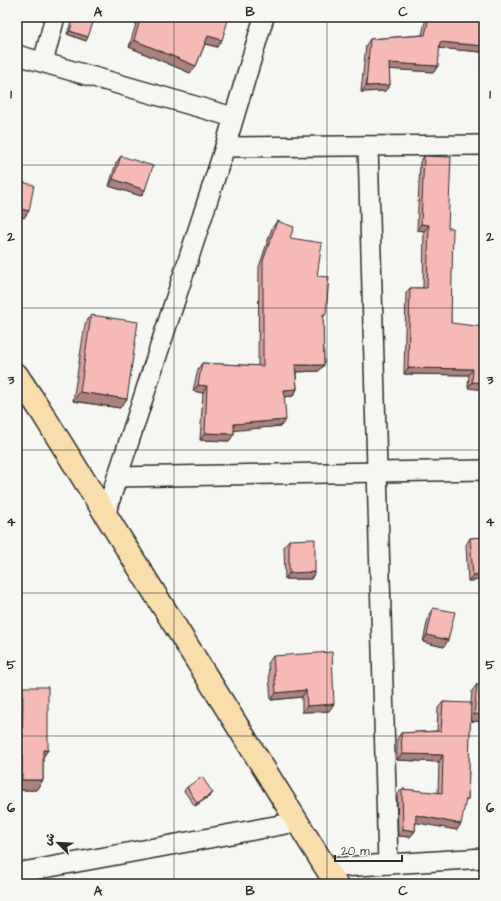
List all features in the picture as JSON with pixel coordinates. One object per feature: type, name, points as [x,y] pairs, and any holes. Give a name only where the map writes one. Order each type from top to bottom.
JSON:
[{"type":"main road","points":[[17,375],[41,411],[331,876]]},
{"type":"street","points":[[43,62],[55,17]]},
{"type":"street","points":[[105,515],[225,147],[264,17]]},
{"type":"street","points":[[17,55],[233,117]]},
{"type":"street","points":[[225,147],[484,145]]},
{"type":"street","points":[[368,146],[388,864]]},
{"type":"street","points":[[117,477],[484,470]]},
{"type":"street","points":[[17,873],[297,822]]},
{"type":"street","points":[[331,876],[388,864],[484,858]]},
{"type":"building","points":[[74,17],[95,17],[88,37],[70,31]]},
{"type":"building","points":[[141,17],[229,17],[222,40],[208,36],[196,66],[134,40]]},
{"type":"building","points":[[429,17],[451,20],[451,17],[484,17],[484,46],[440,42],[438,66],[389,63],[390,85],[366,86],[370,39],[425,35]]},
{"type":"building","points":[[121,156],[153,166],[145,190],[113,179]]},
{"type":"building","points":[[424,156],[451,157],[448,228],[453,228],[451,323],[484,327],[480,364],[484,365],[484,383],[472,382],[473,369],[408,368],[410,288],[427,288],[429,225],[421,224]]},
{"type":"building","points":[[17,181],[34,185],[29,211],[17,208]]},
{"type":"building","points":[[277,221],[294,227],[290,238],[322,243],[317,276],[329,277],[326,314],[323,314],[324,365],[295,365],[297,389],[284,390],[286,420],[234,424],[234,434],[205,433],[207,386],[198,385],[202,363],[263,366],[263,261]]},
{"type":"building","points":[[91,315],[138,322],[127,399],[80,392]]},
{"type":"building","points":[[484,537],[484,574],[473,575],[470,538]]},
{"type":"building","points":[[315,539],[315,572],[289,573],[289,540]]},
{"type":"building","points":[[433,608],[455,612],[448,640],[427,635]]},
{"type":"building","points":[[332,652],[334,704],[307,706],[306,690],[276,693],[273,656]]},
{"type":"building","points":[[477,684],[484,685],[484,715],[474,714]]},
{"type":"building","points":[[23,687],[48,687],[48,750],[43,750],[43,780],[22,780]]},
{"type":"building","points":[[443,702],[471,703],[468,799],[466,799],[461,824],[416,815],[415,831],[403,829],[402,789],[442,793],[443,755],[402,754],[401,733],[441,731]]},
{"type":"building","points":[[202,777],[213,793],[197,803],[187,787]]}]
